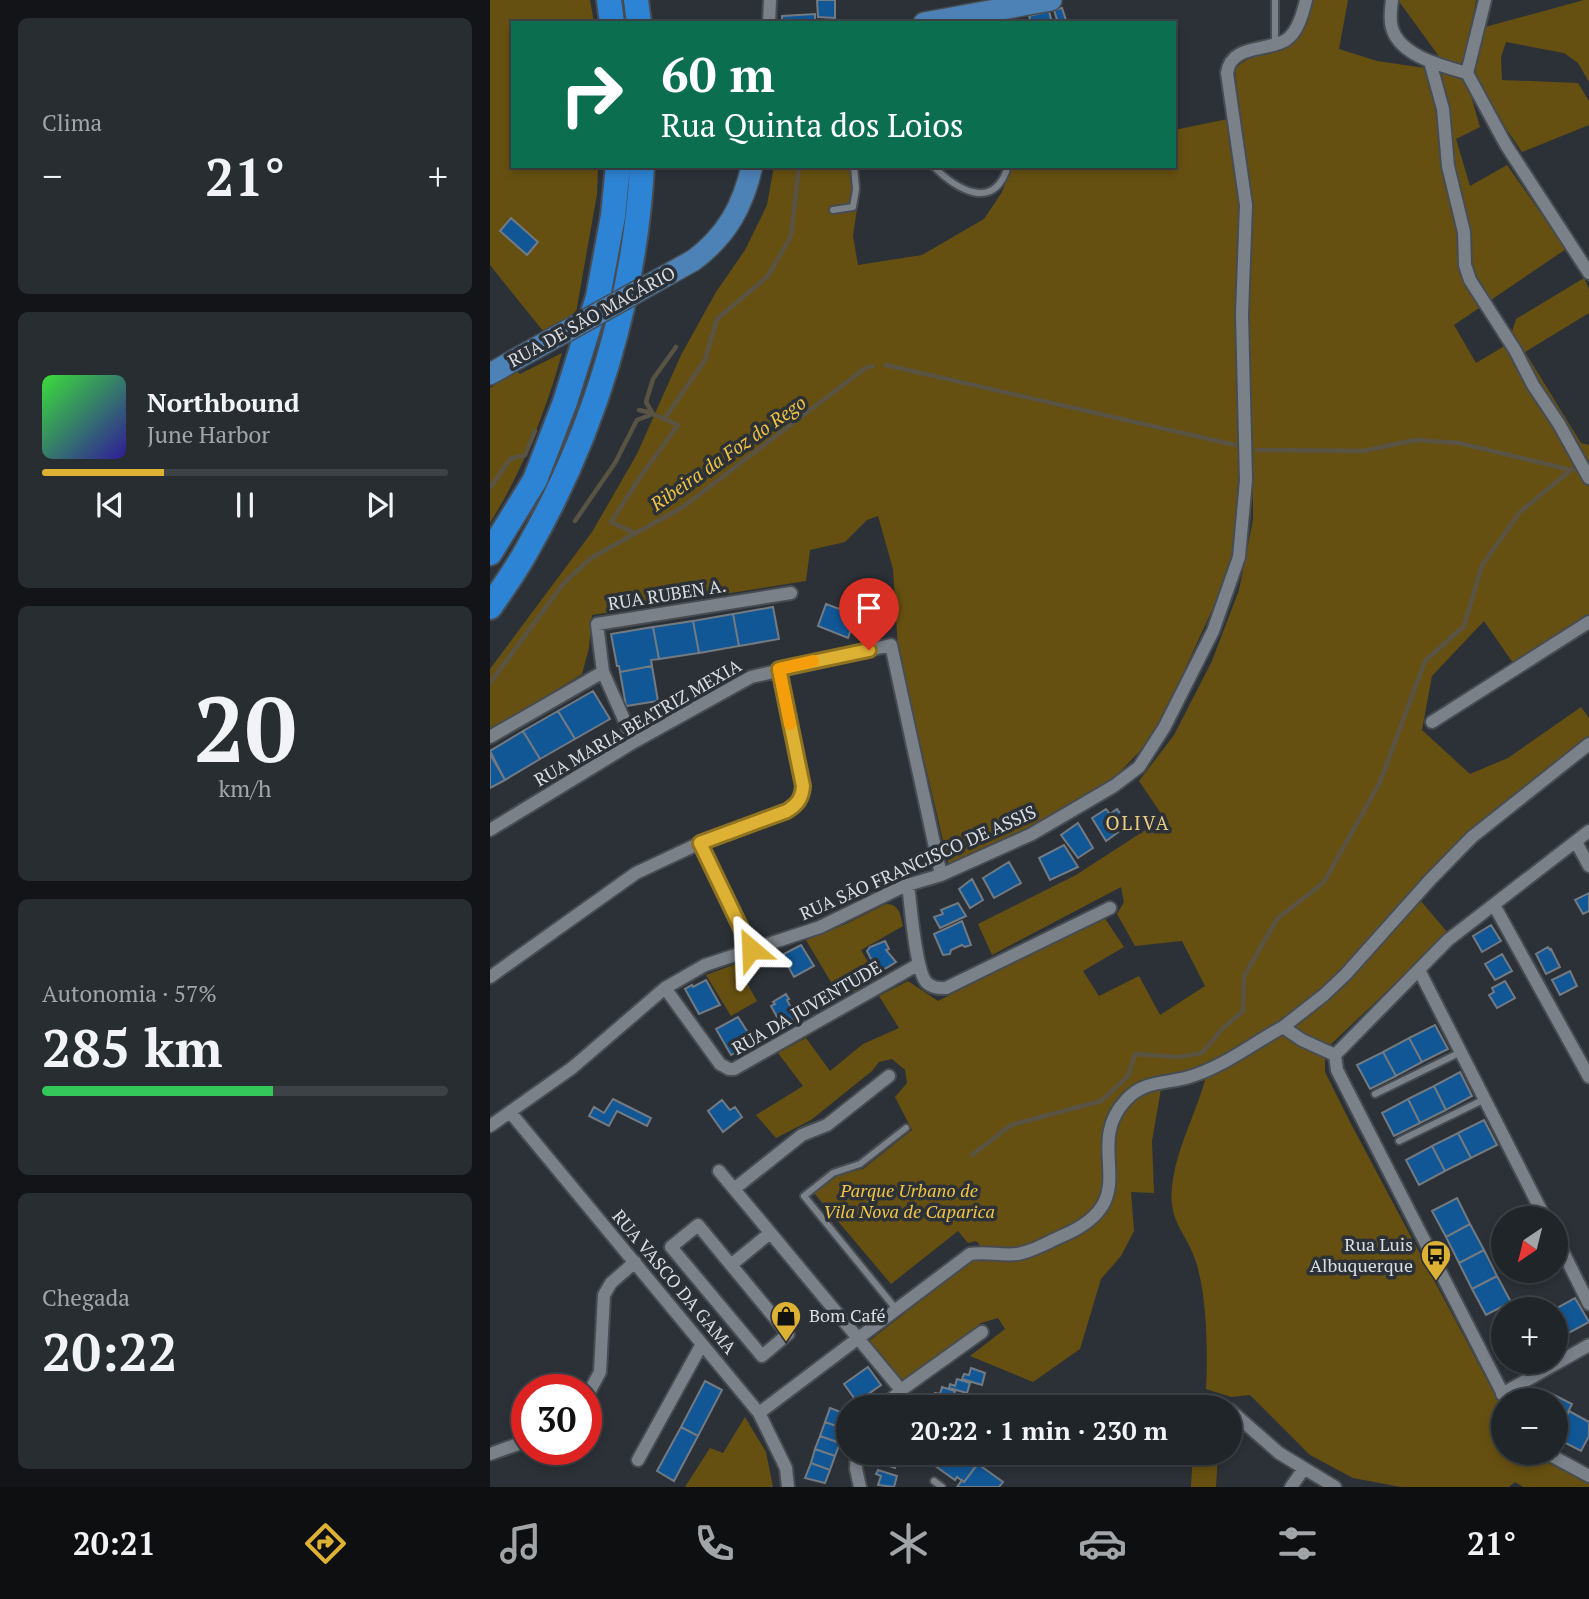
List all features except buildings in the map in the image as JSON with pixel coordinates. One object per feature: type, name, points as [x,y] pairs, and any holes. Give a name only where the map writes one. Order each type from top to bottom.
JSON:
[{"type":"highway","points":[[609,0],[612,21]]},
{"type":"highway","points":[[636,0],[639,21]]},
{"type":"highway","points":[[490,553],[535,480],[565,401],[598,297],[618,168]]},
{"type":"highway","points":[[490,607],[534,538],[558,493],[589,420],[613,342],[634,250],[642,168]]},
{"type":"main road","points":[[947,21],[981,18],[1051,0]]},
{"type":"main road","name":"RUA DE SÃO MACÁRIO","points":[[490,374],[694,260],[729,227],[744,196],[751,168]]},
{"type":"street","points":[[769,21],[770,0]]},
{"type":"street","points":[[1275,44],[1288,39],[1296,28],[1306,0]]},
{"type":"street","points":[[1392,0],[1391,22],[1393,32],[1400,42],[1430,62],[1467,73]]},
{"type":"street","points":[[1485,0],[1467,73],[1507,145],[1589,273]]},
{"type":"street","name":"RUA SÃO FRANCISCO DE ASSIS","points":[[490,1126],[572,1068],[665,988],[705,965],[820,927],[908,885],[941,876],[1032,834],[1114,786],[1139,768],[1164,728],[1213,631],[1239,557],[1246,472],[1242,314],[1246,205],[1227,73],[1228,66],[1236,55],[1275,44]]},
{"type":"street","points":[[1430,62],[1443,109],[1448,166],[1464,232],[1465,265],[1470,280],[1515,350],[1589,478]]},
{"type":"street","name":"RUA RUBEN A.","points":[[634,742],[603,672],[597,624],[791,593]]},
{"type":"street","points":[[1432,722],[1589,622]]},
{"type":"street","name":"RUA MARIA BEATRIZ MEXIA","points":[[490,830],[634,742],[751,677],[891,645],[941,876]]},
{"type":"street","points":[[490,977],[636,873],[700,843],[787,811],[796,805],[802,796],[803,786],[779,669]]},
{"type":"street","points":[[490,737],[603,672]]},
{"type":"street","points":[[759,1413],[970,1254],[1018,1254],[1087,1225],[1098,1215],[1104,1203],[1110,1176],[1109,1130],[1113,1117],[1136,1089],[1156,1082],[1189,1077],[1226,1061],[1283,1027],[1346,974],[1472,837],[1589,744]]},
{"type":"street","points":[[1335,1055],[1448,940],[1589,831]]},
{"type":"street","points":[[1576,842],[1589,866]]},
{"type":"street","points":[[700,843],[751,949]]},
{"type":"street","points":[[908,885],[919,964],[927,982],[935,988],[946,988],[1110,908]]},
{"type":"street","points":[[1494,905],[1589,1077]]},
{"type":"street","name":"RUA DA JUVENTUDE","points":[[665,988],[720,1064],[734,1069],[919,964]]},
{"type":"street","points":[[1419,970],[1539,1206]]},
{"type":"street","points":[[1283,1027],[1302,1040],[1335,1055]]},
{"type":"street","points":[[1335,1055],[1337,1070],[1499,1388]]},
{"type":"street","points":[[734,1189],[802,1135],[827,1125],[888,1076]]},
{"type":"street","name":"RUA VASCO DA GAMA","points":[[510,1112],[759,1413],[786,1468],[788,1487]]},
{"type":"street","points":[[719,1171],[901,1390]]},
{"type":"street","points":[[698,1225],[731,1265],[788,1334],[762,1356],[671,1247],[698,1225]]},
{"type":"street","points":[[731,1265],[770,1233]]},
{"type":"street","points":[[599,1374],[604,1295],[611,1283],[635,1262]]},
{"type":"street","points":[[1568,1262],[1589,1304]]},
{"type":"street","points":[[896,1395],[982,1332]]},
{"type":"street","points":[[638,1460],[702,1344]]},
{"type":"street","points":[[1519,1388],[1589,1345]]},
{"type":"street","points":[[1242,1421],[1279,1453],[1335,1487]]},
{"type":"street","points":[[490,1454],[511,1447]]},
{"type":"street","points":[[856,1465],[860,1487]]},
{"type":"street","points":[[1568,1465],[1589,1476]]},
{"type":"street","points":[[1291,1487],[1303,1470]]},
{"type":"lane","points":[[1275,0],[1275,44]]},
{"type":"lane","points":[[833,210],[853,207],[856,189],[854,168]]},
{"type":"lane","points":[[935,168],[965,191],[981,194],[998,185],[1006,168]]},
{"type":"lane","points":[[1375,1094],[1461,1052]]},
{"type":"lane","points":[[1399,1142],[1485,1099]]},
{"type":"lane","points":[[895,1309],[804,1196],[833,1173],[860,1164],[906,1128]]},
{"type":"lane","points":[[934,1481],[942,1487]]},
{"type":"green space","points":[[490,0],[590,0],[594,21],[511,21],[511,168],[598,168],[597,194],[576,313],[543,331],[490,265]]},
{"type":"green space","name":"Parque Urbano de Vila Nova de Caparica","points":[[1308,0],[1348,0],[1339,49],[1377,61],[1439,70],[1438,55],[1398,0],[1476,0],[1463,68],[1480,127],[1456,139],[1470,186],[1507,165],[1566,249],[1454,325],[1476,363],[1508,344],[1516,319],[1584,278],[1589,289],[1589,313],[1525,352],[1581,443],[1589,445],[1589,617],[1513,663],[1484,621],[1432,676],[1422,730],[1470,774],[1508,758],[1581,707],[1589,718],[1589,741],[1494,816],[1420,900],[1448,933],[1325,1050],[1325,1072],[1491,1388],[1491,1465],[1552,1465],[1589,1484],[1589,1487],[1523,1487],[1515,1482],[1509,1487],[1401,1487],[1353,1478],[1310,1455],[1250,1395],[1225,1395],[1206,1389],[1207,1342],[1200,1276],[1192,1252],[1175,1218],[1172,1199],[1177,1159],[1205,1080],[1161,1089],[1152,1141],[1154,1193],[1131,1192],[1134,1231],[1121,1256],[1101,1279],[1080,1349],[1033,1382],[970,1356],[1005,1329],[998,1318],[981,1323],[904,1383],[868,1342],[975,1258],[980,1245],[976,1241],[968,1243],[958,1231],[891,1284],[814,1193],[836,1175],[863,1169],[912,1130],[895,1097],[907,1083],[905,1070],[892,1059],[879,1062],[872,1071],[811,1120],[776,1138],[756,1115],[803,1086],[778,1053],[806,1038],[830,1071],[863,1044],[899,1028],[879,996],[908,981],[938,1001],[1104,917],[1124,947],[1083,971],[1099,996],[1139,976],[1160,1015],[1205,986],[1182,941],[1135,946],[1117,914],[1124,902],[1121,887],[992,955],[978,924],[1076,875],[1164,818],[1139,781],[1174,735],[1212,661],[1239,590],[1253,520],[1245,385],[1242,137],[1235,69],[1253,57],[1289,44]]},
{"type":"green space","points":[[1589,0],[1589,82],[1578,63],[1564,53],[1506,42],[1501,57],[1502,80],[1578,83],[1589,101],[1589,125],[1522,152],[1474,81],[1478,29]]},
{"type":"green space","points":[[1228,119],[1241,202],[1240,472],[1230,571],[1157,730],[1117,775],[1029,827],[949,866],[898,649],[893,569],[878,516],[867,520],[845,542],[810,550],[806,581],[592,615],[589,648],[582,674],[490,731],[490,669],[592,532],[637,454],[681,355],[716,292],[745,250],[767,205],[774,168],[855,168],[860,188],[853,236],[858,265],[922,255],[984,219],[1002,192],[1011,168],[1176,168],[1176,130]]},
{"type":"green space","points":[[562,353],[532,441],[490,523],[490,388],[516,371],[520,374]]},
{"type":"green space","points":[[886,904],[897,908],[903,926],[861,950],[877,978],[841,999],[806,940]]},
{"type":"green space","points":[[736,964],[757,1001],[731,1016],[706,975]]},
{"type":"green space","points":[[745,1417],[766,1452],[773,1487],[685,1487],[710,1448],[723,1453]]},
{"type":"green space","points":[[1192,1465],[1217,1465],[1216,1487],[1191,1487]]},
{"type":"waterway","points":[[665,418],[705,360],[717,319],[768,276],[791,236],[799,168]]},
{"type":"waterway","points":[[653,414],[646,402],[653,379],[676,347]]},
{"type":"waterway","name":"Ribeira da Foz do Rego","points":[[886,365],[1235,445]]},
{"type":"waterway","name":"Ribeira da Foz do Rego","points":[[490,683],[563,584],[591,558],[683,507],[864,369],[872,366]]},
{"type":"waterway","points":[[639,410],[652,413]]},
{"type":"waterway","points":[[575,521],[615,463],[637,420],[653,414],[678,425],[611,522],[635,533]]},
{"type":"waterway","points":[[490,488],[510,459],[525,455],[535,431]]},
{"type":"waterway","name":"Ribeira da Foz do Rego","points":[[1257,450],[1363,451],[1415,440],[1459,443],[1571,470],[1589,463]]},
{"type":"waterway","points":[[972,1155],[1011,1125],[1101,1101],[1128,1076],[1135,1054],[1179,1057],[1202,1053],[1222,1029],[1243,1011],[1244,976],[1277,919],[1324,882],[1380,782],[1425,661],[1464,626],[1482,565],[1520,512],[1571,470]]},
{"type":"slow traffic","points":[[790,724],[779,669],[813,661]]},
{"type":"place","name":"Rua Luis Albuquerque","points":[[1436,1282]]},
{"type":"place","name":"Bom Café","points":[[786,1343]]},
{"type":"district","name":"OLIVA","points":[[1138,823]]},
{"type":"route","points":[[751,949],[700,843],[787,811],[796,805],[802,796],[803,786],[779,669],[869,650]]}]
